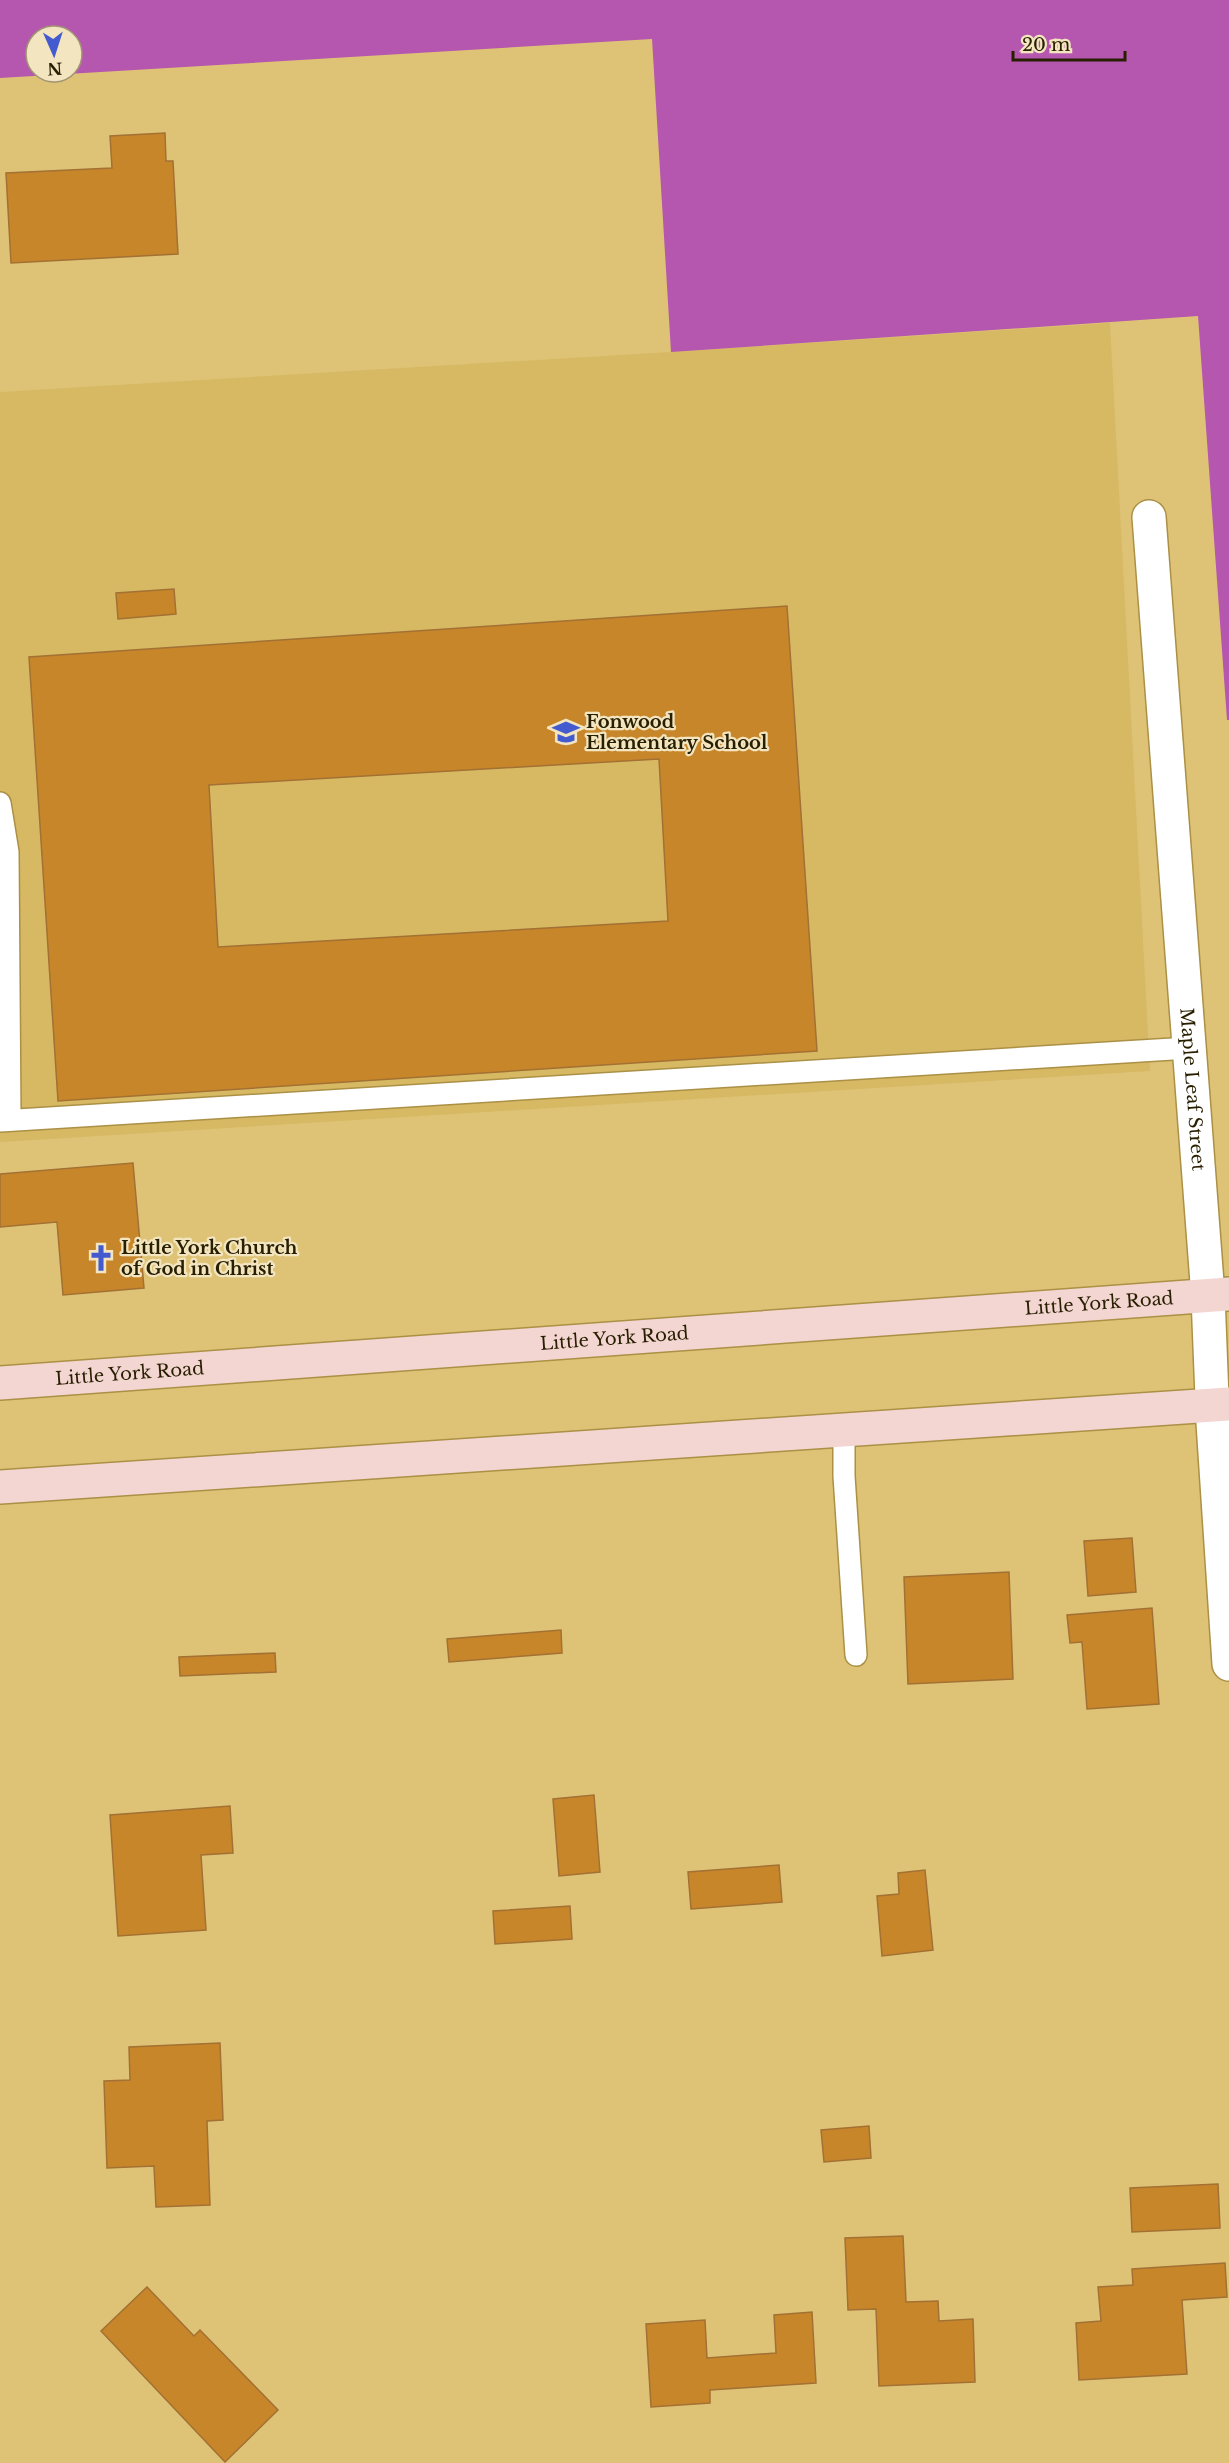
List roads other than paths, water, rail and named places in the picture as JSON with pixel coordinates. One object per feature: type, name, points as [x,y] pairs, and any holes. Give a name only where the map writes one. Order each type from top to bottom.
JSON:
[{"type":"main road","name":"Little York Road","points":[[0,1383],[1219,1295]]},
{"type":"main road","points":[[0,1487],[1220,1405]]},
{"type":"street","name":"Maple Leaf Street","points":[[1149,517],[1189,1048],[1219,1295],[1220,1405],[1229,1664]]},
{"type":"lane","points":[[0,804],[8,852],[5,1120],[1189,1048]]},
{"type":"lane","points":[[844,1430],[844,1476],[856,1655]]},
{"type":"place","name":"Fonwood Elementary School","points":[[566,732]]},
{"type":"place","name":"Little York Church of God in Christ","points":[[101,1258]]}]
